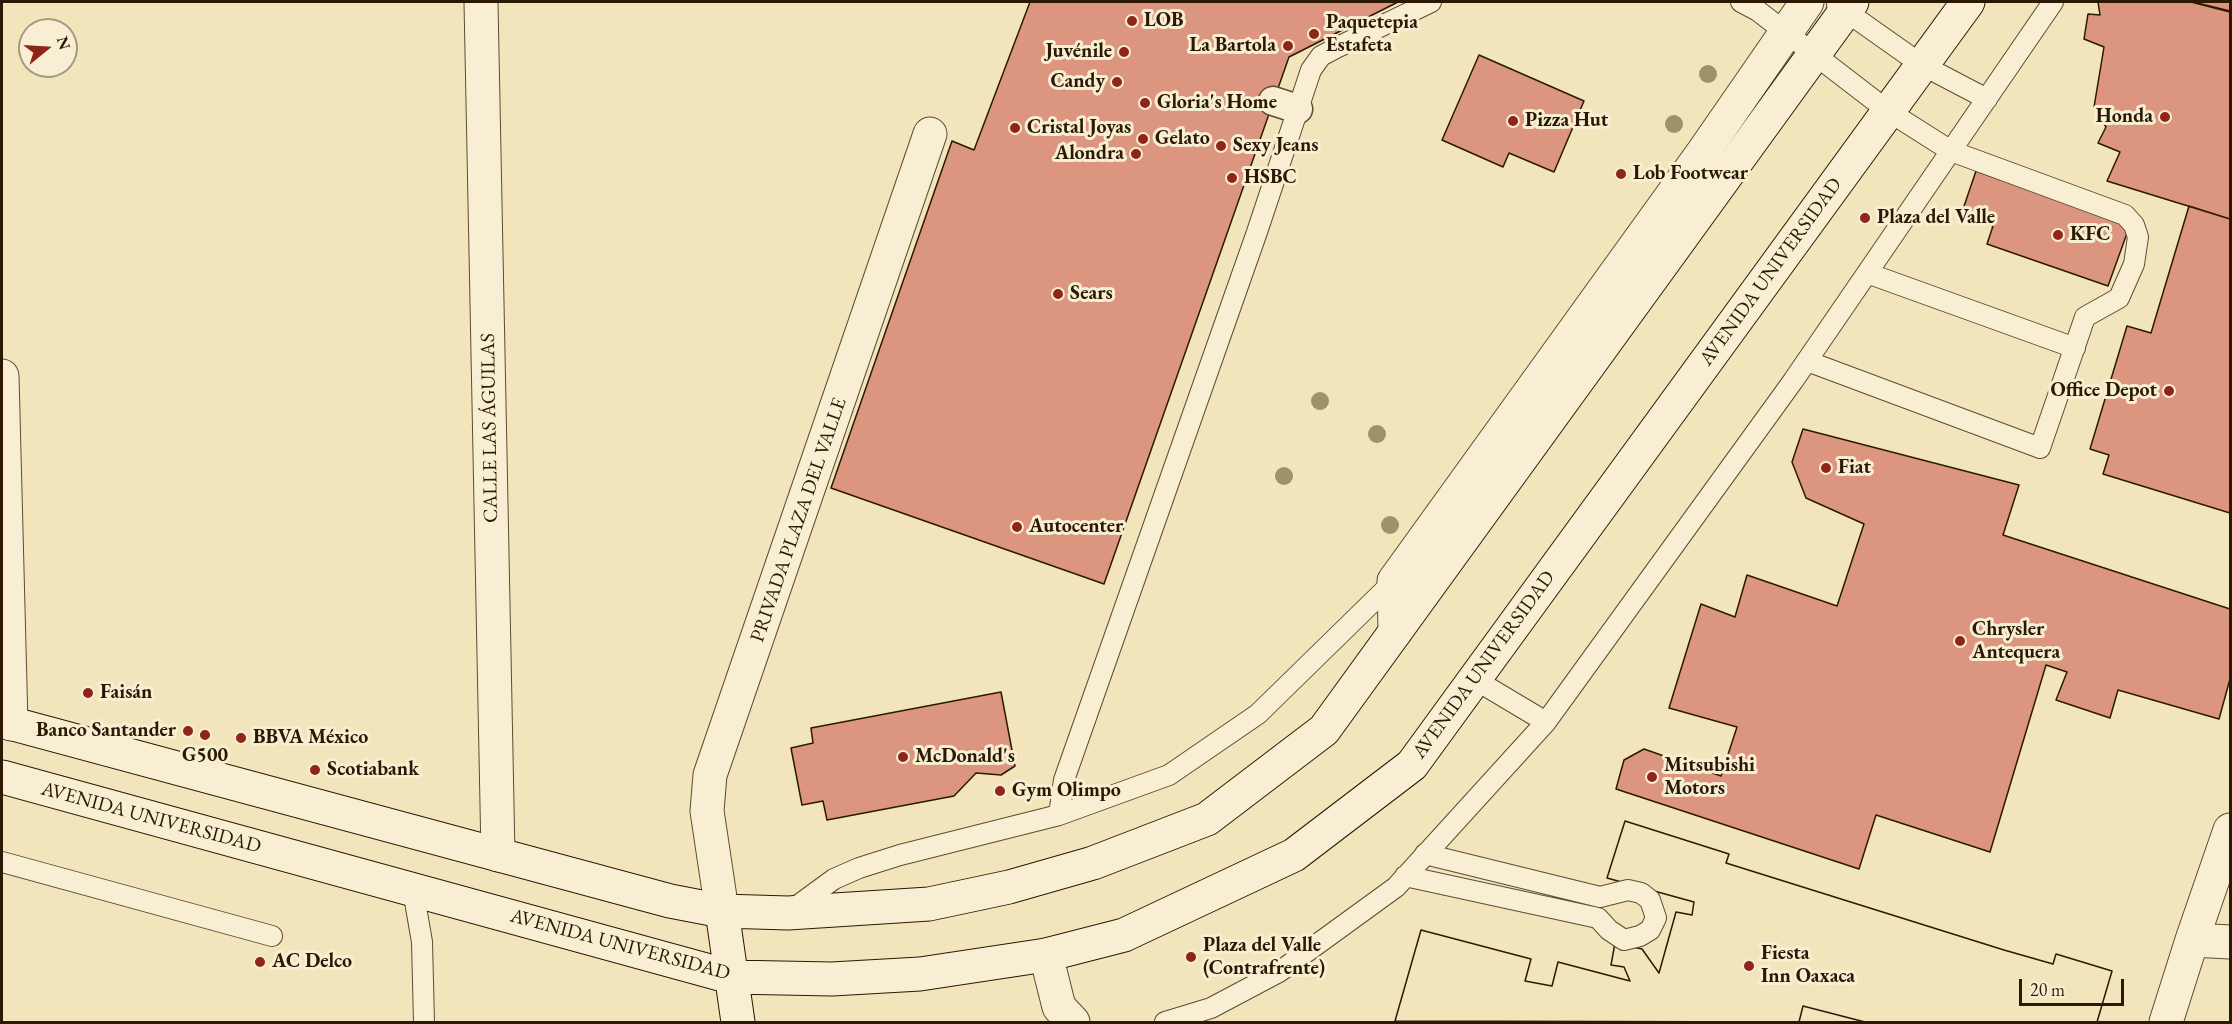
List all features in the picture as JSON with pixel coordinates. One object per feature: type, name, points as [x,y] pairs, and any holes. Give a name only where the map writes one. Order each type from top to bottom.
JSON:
[{"type":"main road","name":"CALLE LAS ÁGUILAS","points":[[481,2],[498,855]]},
{"type":"main road","points":[[1395,632],[1394,581],[1704,151],[1807,2]]},
{"type":"main road","name":"AVENIDA UNIVERSIDAD","points":[[2,777],[731,977],[832,979],[920,974],[1047,955],[1124,935],[1294,855],[1412,765],[1968,2]]},
{"type":"main road","points":[[2,376],[6,722],[670,901],[722,911],[788,913],[929,904],[998,889],[1093,863],[1207,819],[1324,730],[1814,55],[1843,5]]},
{"type":"main road","name":"PRIVADA PLAZA DEL VALLE","points":[[738,1023],[707,811],[710,775],[930,134]]},
{"type":"main road","points":[[2166,1023],[2230,830]]},
{"type":"main road","points":[[2192,940],[2230,942]]},
{"type":"main road","points":[[1047,955],[1059,1008],[1073,1023]]},
{"type":"lane","points":[[1059,815],[1064,780],[1254,243],[1286,105],[1321,56],[1431,2]]},
{"type":"lane","points":[[1741,2],[1758,11],[1888,111],[1951,151],[2125,215],[2134,225],[2138,237],[2126,286],[2119,298],[2109,306],[2085,317],[2040,448],[1807,361]]},
{"type":"lane","points":[[1165,1023],[1210,1008],[1279,972],[1396,887],[1545,722],[1807,361],[2054,2]]},
{"type":"lane","points":[[1843,5],[1922,65],[1987,99]]},
{"type":"lane","points":[[1867,273],[2075,348]]},
{"type":"lane","points":[[788,913],[834,879],[859,868],[900,855],[1059,815],[1169,776],[1258,714],[1394,581]]},
{"type":"lane","points":[[1474,679],[1545,722]]},
{"type":"lane","points":[[1405,876],[1598,918],[1609,930],[1624,940],[1640,936],[1650,930],[1656,918],[1650,900],[1641,893],[1628,890],[1600,897],[1425,854]]},
{"type":"lane","points":[[2,862],[272,936]]},
{"type":"lane","points":[[413,890],[422,942],[424,1023]]},
{"type":"building","points":[[1030,2],[1398,2],[1289,57],[1104,584],[831,488],[952,141],[974,150]]},
{"type":"building","name":"Honda","points":[[2098,2],[2191,2],[2230,12],[2230,219],[2107,181],[2120,152],[2098,143],[2106,127],[2094,107],[2104,47],[2084,39],[2088,14],[2100,15]]},
{"type":"building","points":[[2193,2],[2230,2],[2230,11]]},
{"type":"building","name":"Pizza Hut","points":[[1479,55],[1584,101],[1554,172],[1509,153],[1503,167],[1442,140]]},
{"type":"building","name":"KFC","points":[[1976,171],[2130,225],[2108,286],[1987,244],[1993,226],[1961,215]]},
{"type":"building","name":"Office Depot","points":[[2189,206],[2230,219],[2230,513],[2103,474],[2109,455],[2090,449],[2127,326],[2151,333]]},
{"type":"building","name":"Chrysler Antequera","points":[[1803,429],[2019,485],[2003,535],[2230,609],[2230,679],[2219,719],[2118,690],[2110,718],[2056,700],[2067,672],[2046,665],[1990,852],[1876,815],[1859,869],[1616,789],[1624,760],[1644,749],[1721,776],[1737,727],[1669,708],[1701,604],[1735,617],[1747,575],[1837,606],[1864,524],[1806,498],[1792,462]]},
{"type":"building","name":"McDonald's","points":[[1001,692],[1015,766],[1001,775],[976,773],[954,796],[827,820],[823,801],[802,805],[791,748],[813,743],[811,728]]},
{"type":"building","name":"Fiesta Inn Oaxaca","points":[[1625,821],[1729,854],[1726,863],[2004,950],[2053,964],[2056,954],[2112,971],[2097,1022],[1865,1022],[1803,1006],[1799,1022],[1395,1021],[1421,930],[1531,959],[1525,981],[1552,986],[1558,962],[1630,981],[1624,967],[1611,965],[1615,943],[1642,949],[1659,973],[1676,912],[1692,915],[1694,902],[1607,878]]},
{"type":"building","name":"Fiesta Inn Oaxaca","points":[[1625,821],[1729,854],[1726,863],[2004,950],[2053,964],[2056,954],[2112,971],[2097,1022],[1865,1022],[1803,1006],[1799,1022],[1395,1021],[1421,930],[1531,959],[1525,981],[1552,986],[1558,962],[1630,981],[1624,967],[1611,965],[1615,943],[1642,949],[1659,973],[1676,912],[1692,915],[1694,902],[1607,878]]},
{"type":"place","name":"LOB","points":[[1132,21]]},
{"type":"place","name":"Paquetepia Estafeta","points":[[1314,34]]},
{"type":"place","name":"La Bartola","points":[[1288,46]]},
{"type":"place","name":"Juvénile","points":[[1124,52]]},
{"type":"place","name":"Candy","points":[[1117,82]]},
{"type":"place","name":"Gloria's Home","points":[[1145,103]]},
{"type":"place","name":"Honda","points":[[2165,117]]},
{"type":"place","name":"Pizza Hut","points":[[1513,121]]},
{"type":"place","name":"Cristal Joyas","points":[[1015,128]]},
{"type":"place","name":"Gelato","points":[[1143,139]]},
{"type":"place","name":"Sexy Jeans","points":[[1221,146]]},
{"type":"place","name":"Alondra","points":[[1136,154]]},
{"type":"place","name":"Lob Footwear","points":[[1621,174]]},
{"type":"place","name":"HSBC","points":[[1232,178]]},
{"type":"place","name":"Plaza del Valle","points":[[1865,218]]},
{"type":"place","name":"KFC","points":[[2058,235]]},
{"type":"place","name":"Sears","points":[[1058,294]]},
{"type":"place","name":"Office Depot","points":[[2169,391]]},
{"type":"place","name":"Fiat","points":[[1826,468]]},
{"type":"place","name":"Autocenter","points":[[1017,527]]},
{"type":"place","name":"Chrysler Antequera","points":[[1960,641]]},
{"type":"place","name":"Faisán","points":[[88,693]]},
{"type":"place","name":"Banco Santander","points":[[188,731]]},
{"type":"place","name":"G500","points":[[205,735]]},
{"type":"place","name":"BBVA México","points":[[241,738]]},
{"type":"place","name":"McDonald's","points":[[903,757]]},
{"type":"place","name":"Scotiabank","points":[[315,770]]},
{"type":"place","name":"Mitsubishi Motors","points":[[1652,777]]},
{"type":"place","name":"Gym Olimpo","points":[[1000,791]]},
{"type":"place","name":"Plaza del Valle (Contrafrente)","points":[[1191,957]]},
{"type":"place","name":"AC Delco","points":[[260,962]]},
{"type":"place","name":"Fiesta Inn Oaxaca","points":[[1749,966]]}]
